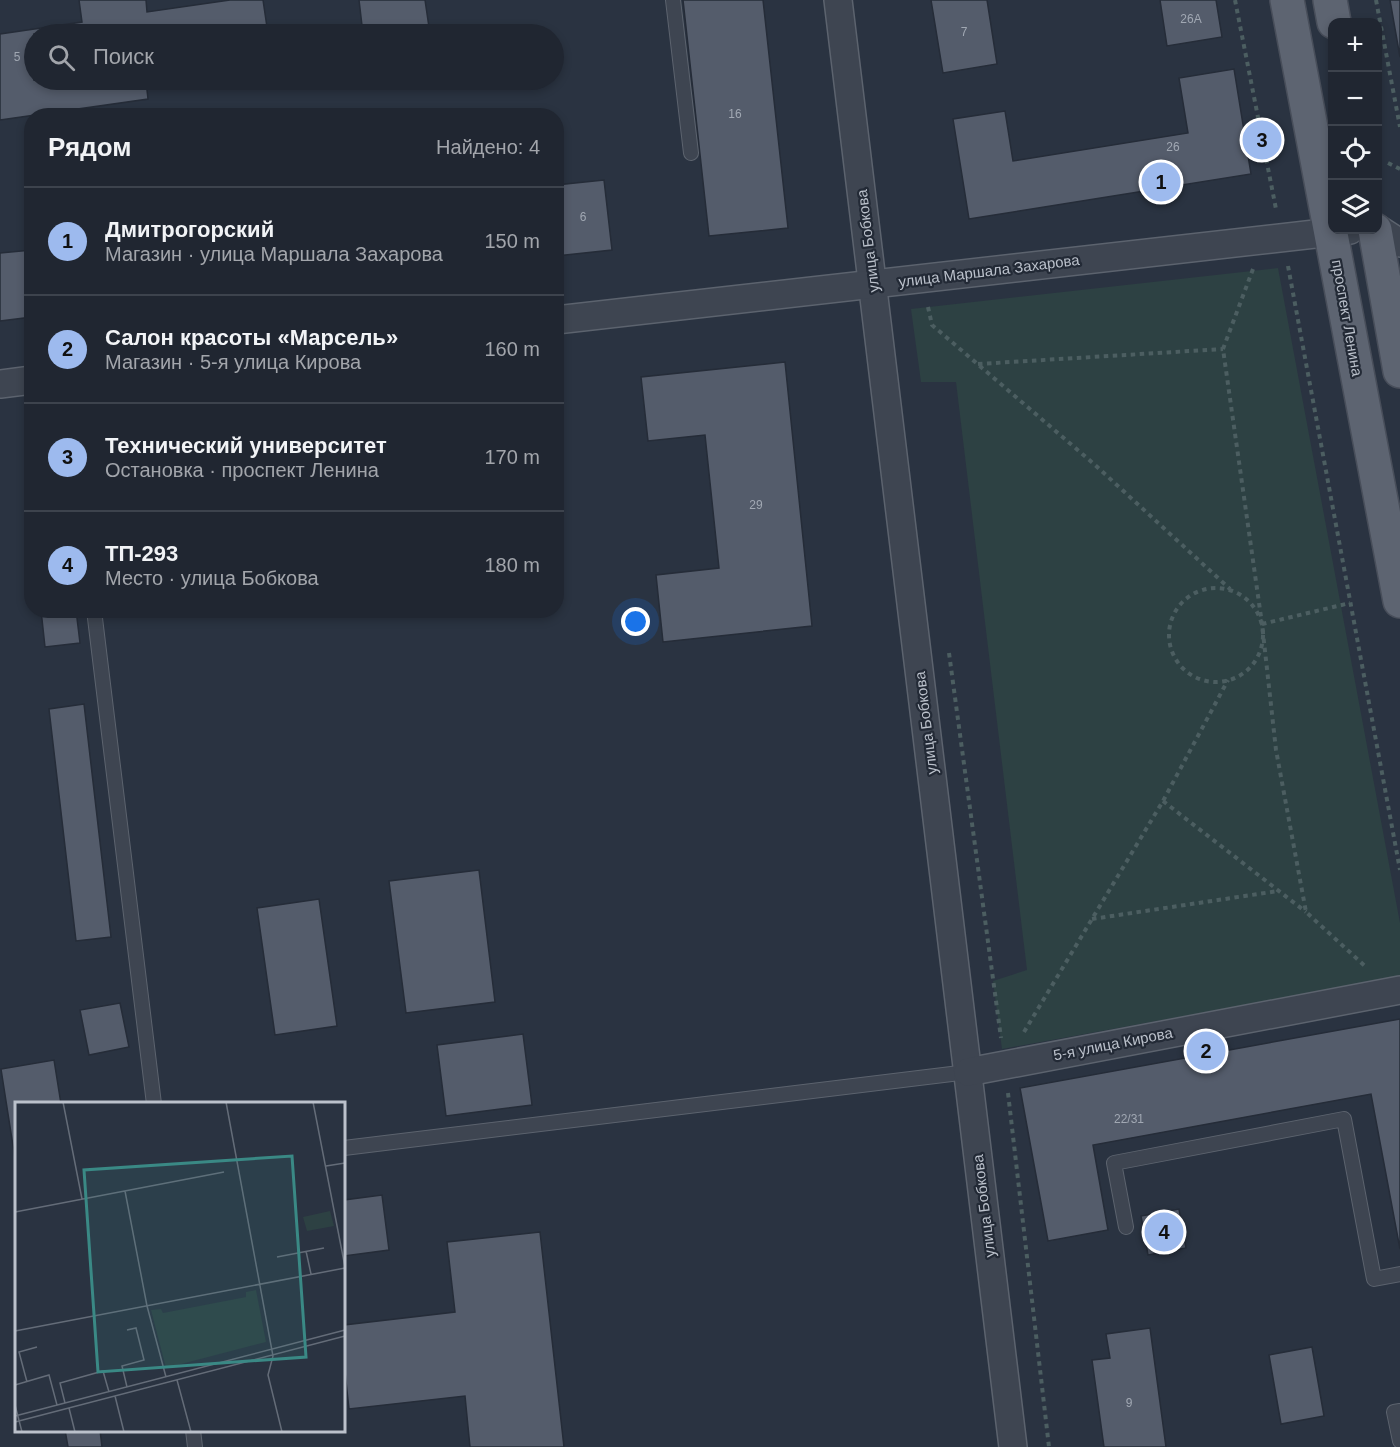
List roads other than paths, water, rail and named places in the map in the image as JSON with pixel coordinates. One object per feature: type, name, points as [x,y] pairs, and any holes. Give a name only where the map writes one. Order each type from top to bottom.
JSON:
[{"type":"main road","name":"проспект Ленина","points":[[1287,0],[1329,180]]},
{"type":"main road","points":[[1330,0],[1333,18]]},
{"type":"main road","name":"проспект Ленина","points":[[1341,234],[1400,601]]},
{"type":"main road","points":[[1377,234],[1400,370]]},
{"type":"street","name":"улица Бобкова","points":[[838,0],[1013,1447]]},
{"type":"street","name":"улица Маршала Захарова","points":[[564,319],[1328,232]]},
{"type":"street","points":[[1382,232],[1400,243]]},
{"type":"street","points":[[0,384],[24,381]]},
{"type":"street","name":"5-я улица Кирова","points":[[968,1072],[1397,990]]},
{"type":"lane","points":[[673,0],[691,153]]},
{"type":"lane","points":[[95,618],[154,1102]]},
{"type":"lane","points":[[345,1148],[968,1072]]},
{"type":"lane","points":[[1126,1227],[1114,1163],[1344,1119],[1374,1279],[1400,1274]]},
{"type":"lane","points":[[1400,1411],[1394,1412],[1400,1441]]},
{"type":"lane","points":[[193,1432],[195,1447]]},
{"type":"place","name":"Технический университет","points":[[1262,140]]},
{"type":"place","name":"Дмитрогорский","points":[[1161,182]]},
{"type":"place","name":"Салон красоты «Марсель»","points":[[1206,1051]]},
{"type":"place","name":"ТП-293","points":[[1164,1232]]}]
